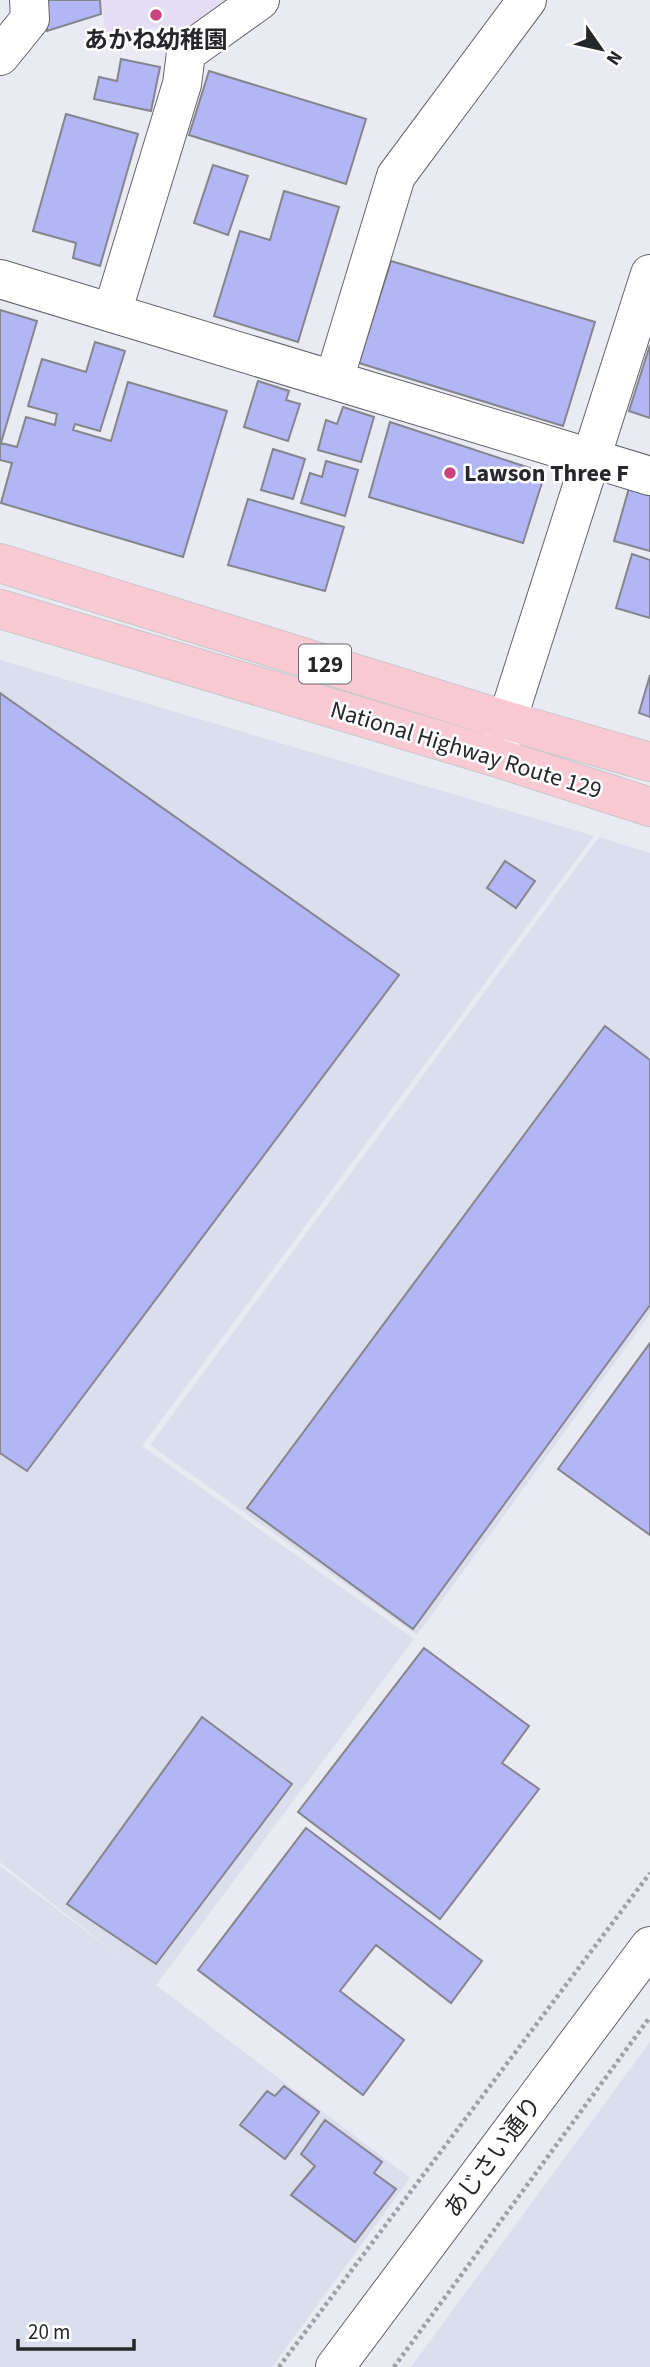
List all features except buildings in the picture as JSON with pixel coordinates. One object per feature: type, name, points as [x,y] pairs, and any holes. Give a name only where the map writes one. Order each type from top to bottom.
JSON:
[{"type":"highway","name":"National Highway Route 129","points":[[0,563],[508,721],[650,762]]},
{"type":"highway","name":"National Highway Route 129","points":[[0,609],[495,757],[650,807]]},
{"type":"street","points":[[0,56],[30,19],[29,0]]},
{"type":"street","points":[[113,313],[182,84],[186,53],[260,0]]},
{"type":"street","points":[[334,380],[396,176],[527,0]]},
{"type":"street","points":[[495,757],[650,274]]},
{"type":"street","points":[[0,279],[650,476]]},
{"type":"street","name":"あじさい通り","points":[[335,2367],[650,1946]]},
{"type":"path","points":[[279,2367],[650,1873]]},
{"type":"path","points":[[394,2367],[650,2017]]},
{"type":"shaded area","name":"あかね幼稚園","points":[[102,0],[229,2],[167,40],[166,27],[105,33]]},
{"type":"shaded area","points":[[0,660],[594,836],[142,1446],[414,1639],[156,1985],[410,2178],[272,2367],[0,2367],[0,1866],[123,1959],[0,1862]]},
{"type":"shaded area","points":[[599,837],[650,853],[650,1314],[417,1635],[150,1445]]},
{"type":"shaded area","points":[[650,2042],[650,2367],[411,2367]]},
{"type":"place","name":"あかね幼稚園","points":[[156,15]]},
{"type":"place","name":"Lawson Three F","points":[[450,473]]}]
